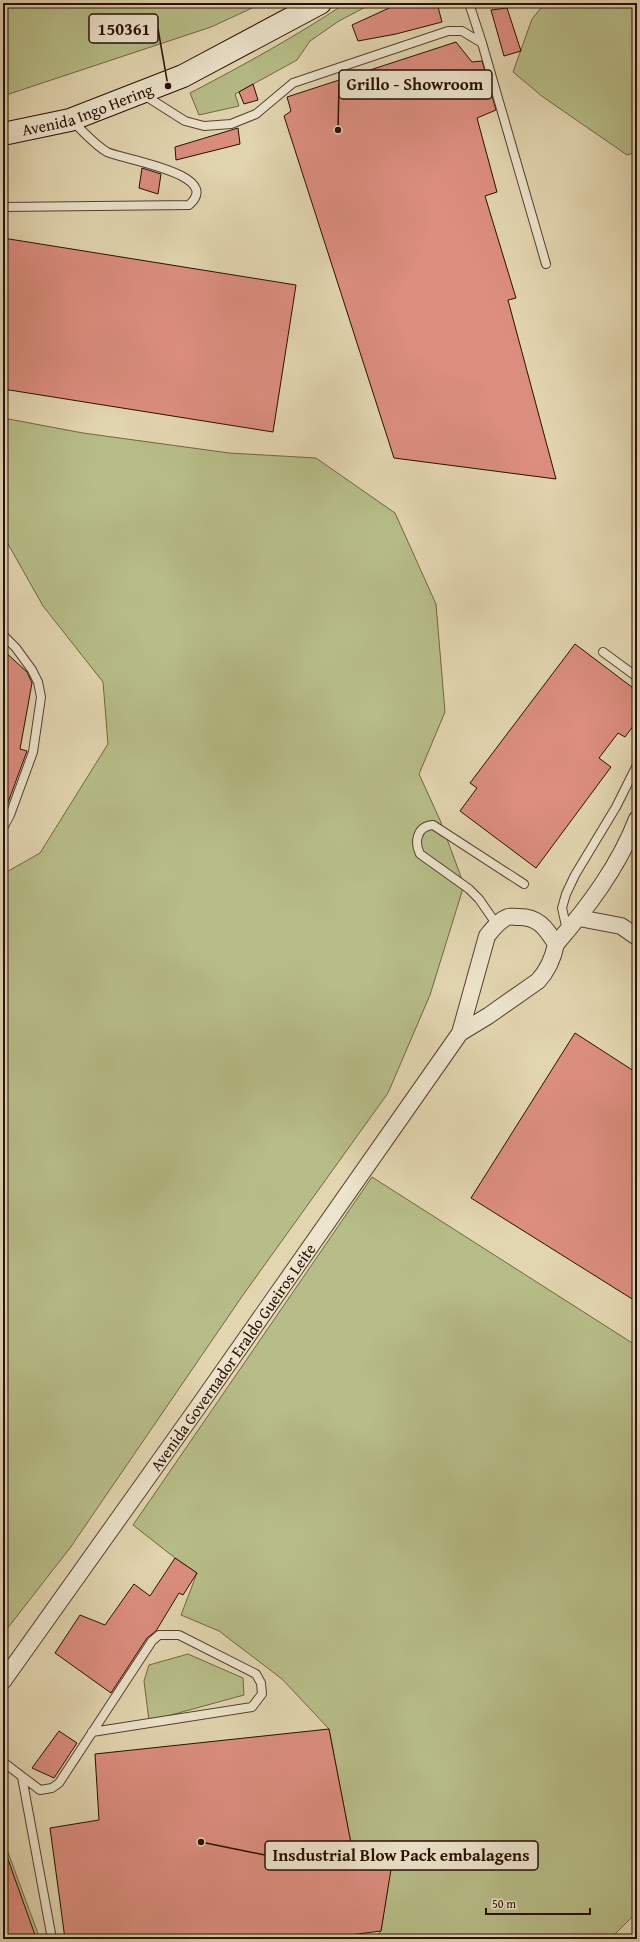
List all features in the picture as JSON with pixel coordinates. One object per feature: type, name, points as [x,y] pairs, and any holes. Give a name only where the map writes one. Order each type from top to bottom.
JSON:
[{"type":"main road","name":"Avenida Ingo Hering","points":[[3,134],[70,120],[140,93],[210,62],[320,3]]},
{"type":"street","points":[[556,944],[579,918],[612,868],[637,819]]},
{"type":"street","name":"Avenida Governador Eraldo Gueiros Leite","points":[[3,1681],[198,1407],[460,1033],[487,936],[497,925],[508,917],[523,916],[535,919],[546,928],[556,944],[548,968],[538,981],[488,1016],[460,1033]]},
{"type":"street","points":[[579,918],[621,926],[637,937]]},
{"type":"lane","points":[[469,3],[546,264]]},
{"type":"lane","points":[[140,93],[186,121],[204,126],[231,124],[256,114],[293,83],[448,31],[462,31],[482,43]]},
{"type":"lane","points":[[3,207],[189,205],[194,201],[196,190],[180,173],[107,152],[70,120]]},
{"type":"lane","points":[[3,635],[16,648],[32,670],[38,682],[40,697],[33,752],[10,815],[3,828]]},
{"type":"lane","points":[[603,652],[637,677]]},
{"type":"lane","points":[[567,931],[562,908],[566,894],[575,875],[616,807],[637,765]]},
{"type":"lane","points":[[497,925],[479,899],[469,889],[420,854],[416,846],[416,839],[420,833],[430,825],[433,825],[524,884]]},
{"type":"lane","points":[[3,1762],[40,1790],[45,1791],[59,1783],[92,1732],[152,1640],[159,1635],[179,1635],[256,1674],[261,1683],[262,1694],[252,1707],[92,1732]]},
{"type":"lane","points":[[22,1777],[52,1939]]},
{"type":"green space","points":[[3,3],[263,3],[211,27],[3,96]]},
{"type":"green space","points":[[346,3],[373,3],[339,21],[310,41],[297,60],[235,94],[239,106],[199,115],[190,93],[270,50]]},
{"type":"green space","points":[[545,3],[637,3],[637,152],[627,155],[543,97],[513,72],[532,19]]},
{"type":"green space","points":[[3,418],[83,433],[229,453],[316,458],[395,513],[436,604],[445,712],[419,774],[440,820],[464,885],[430,995],[388,1093],[243,1295],[70,1548],[3,1634],[3,874],[40,853],[108,744],[103,682],[43,606],[3,535]]},
{"type":"green space","points":[[372,1177],[637,1346],[637,1912],[610,1939],[373,1939],[381,1931],[392,1857],[355,1864],[329,1729],[282,1679],[219,1631],[181,1615],[197,1573],[133,1525]]},
{"type":"green space","points":[[188,1654],[243,1678],[244,1695],[149,1721],[144,1681],[149,1665]]},
{"type":"green space","points":[[3,1839],[40,1939],[3,1939]]},
{"type":"building","points":[[400,3],[437,3],[442,22],[396,34],[358,41],[352,25]]},
{"type":"building","points":[[507,8],[521,51],[504,56],[491,10]]},
{"type":"building","points":[[456,42],[472,62],[482,61],[496,110],[477,118],[497,192],[485,196],[516,298],[508,300],[556,479],[394,458],[284,116],[291,111],[287,97]]},
{"type":"building","points":[[253,84],[258,100],[244,104],[239,92]]},
{"type":"building","points":[[238,128],[240,144],[176,160],[175,147]]},
{"type":"building","points":[[142,168],[161,174],[158,194],[139,188]]},
{"type":"building","points":[[3,238],[296,285],[273,432],[3,389]]},
{"type":"building","points":[[575,644],[637,691],[637,721],[625,737],[618,733],[599,758],[611,767],[536,868],[460,811],[477,788],[470,783]]},
{"type":"building","points":[[3,650],[27,672],[32,683],[20,749],[27,751],[3,816]]},
{"type":"building","points":[[575,1033],[637,1073],[637,1302],[471,1198]]},
{"type":"building","points":[[175,1558],[197,1573],[183,1595],[179,1593],[156,1631],[147,1638],[111,1693],[55,1653],[80,1615],[105,1625],[134,1584],[150,1596]]},
{"type":"building","points":[[329,1729],[355,1864],[393,1857],[381,1931],[319,1939],[65,1939],[50,1828],[99,1820],[95,1754]]},
{"type":"building","points":[[59,1731],[77,1743],[54,1778],[32,1768]]},
{"type":"building","points":[[3,1851],[5,1851],[35,1935],[24,1939],[3,1939]]},
{"type":"place","name":"150361","points":[[168,86]]},
{"type":"place","name":"Grillo - Showroom","points":[[338,130]]},
{"type":"place","name":"Insdustrial Blow Pack embalagens","points":[[201,1842]]}]
